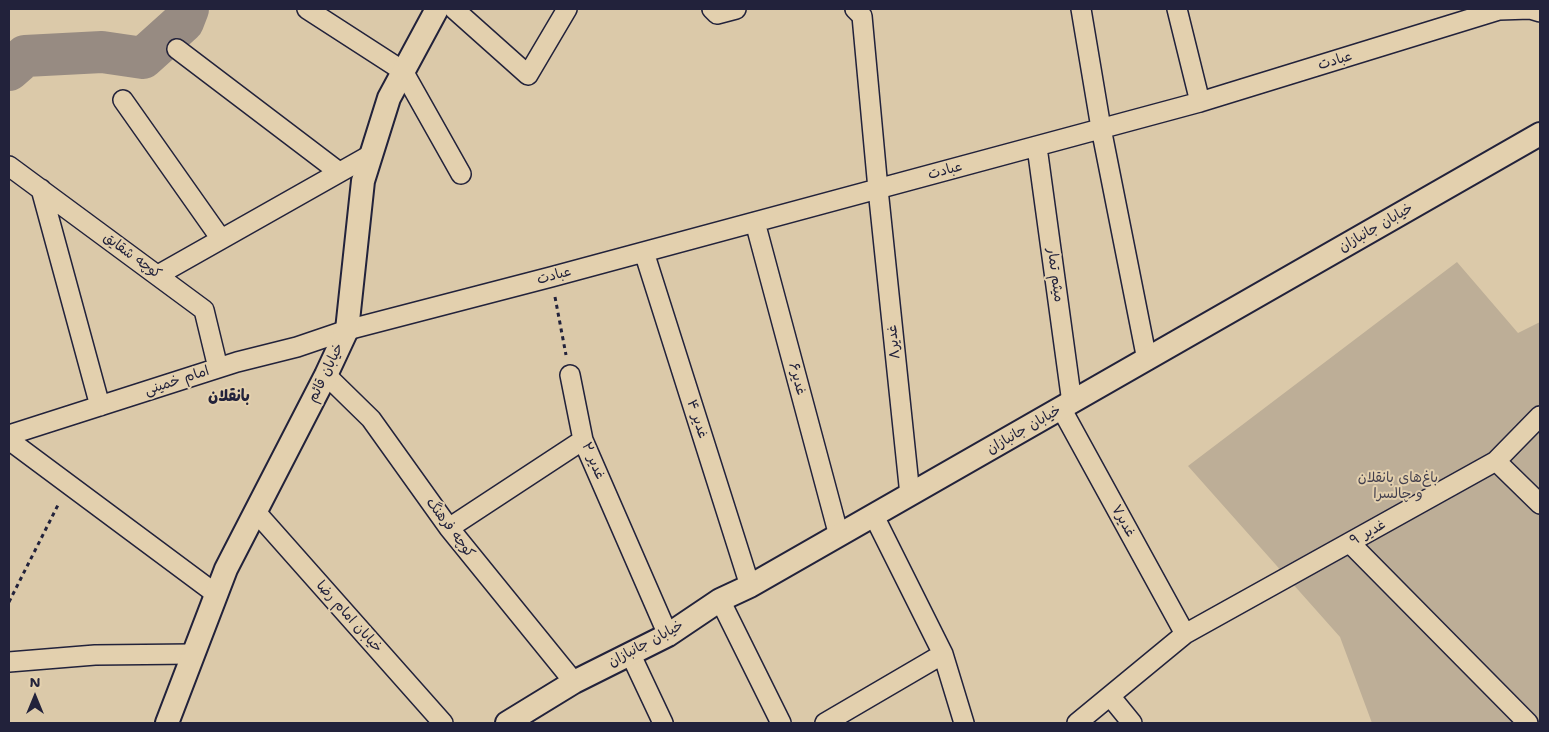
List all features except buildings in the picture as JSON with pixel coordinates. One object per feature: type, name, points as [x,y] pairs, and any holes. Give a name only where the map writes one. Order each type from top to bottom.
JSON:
[{"type":"street","points":[[307,9],[403,72],[461,174]]},
{"type":"street","name":"خیابان قائم","points":[[166,723],[226,569],[326,376],[347,330],[363,182],[389,98],[437,9]]},
{"type":"street","points":[[454,9],[528,75],[567,9]]},
{"type":"street","points":[[712,9],[717,14],[736,9]]},
{"type":"street","name":"غدیر۸","points":[[855,9],[862,16],[910,495]]},
{"type":"street","points":[[1081,9],[1101,128],[1147,360]]},
{"type":"street","points":[[1176,9],[1200,102]]},
{"type":"street","name":"عبادت","points":[[347,330],[1200,102],[1501,10],[1530,9],[1540,12]]},
{"type":"street","points":[[177,49],[339,172]]},
{"type":"street","points":[[123,100],[221,239]]},
{"type":"street","name":"خیابان جانبازان","points":[[507,723],[574,682],[668,635],[720,600],[750,586],[839,536],[1540,134]]},
{"type":"street","name":"میثم تمار","points":[[1037,146],[1067,406]]},
{"type":"street","points":[[158,275],[372,154]]},
{"type":"street","name":"کوچه شقایق","points":[[10,166],[204,310],[218,368]]},
{"type":"street","points":[[41,189],[100,406]]},
{"type":"street","name":"غدیر۶","points":[[755,222],[839,536]]},
{"type":"street","name":"غدیر ۴","points":[[644,252],[750,586]]},
{"type":"street","name":"امام خمینی","points":[[9,435],[218,368],[297,347],[347,330]]},
{"type":"street","name":"کوچه فرهنگ","points":[[326,376],[371,419],[449,528],[574,682]]},
{"type":"street","name":"غدیر ۲","points":[[570,376],[583,440],[668,635]]},
{"type":"street","name":"غدیر۷","points":[[1067,406],[1185,634]]},
{"type":"street","name":"غدیر ۹","points":[[1077,723],[1185,634],[1496,461],[1540,416]]},
{"type":"street","points":[[9,440],[216,594]]},
{"type":"street","points":[[449,528],[583,440]]},
{"type":"street","points":[[1496,461],[1540,504]]},
{"type":"street","name":"خیابان امام رضا","points":[[255,512],[443,723]]},
{"type":"street","points":[[874,516],[943,654],[964,723]]},
{"type":"street","points":[[1350,543],[1528,723]]},
{"type":"street","points":[[720,600],[782,723]]},
{"type":"street","points":[[630,653],[663,723]]},
{"type":"street","points":[[9,662],[95,654],[193,654]]},
{"type":"street","points":[[824,723],[943,654]]},
{"type":"street","points":[[1110,696],[1132,723]]},
{"type":"path","points":[[551,277],[570,376]]},
{"type":"path","points":[[9,602],[68,485]]},
{"type":"green space","name":"باغ‌های بانقلان و چالسرا","points":[[1457,262],[1518,333],[1540,322],[1540,723],[1372,723],[1340,637],[1188,466]]},
{"type":"waterway","points":[[9,70],[25,56],[102,52],[143,58],[183,22],[188,9]]},
{"type":"district","name":"بانقلان","points":[[229,397]]}]
